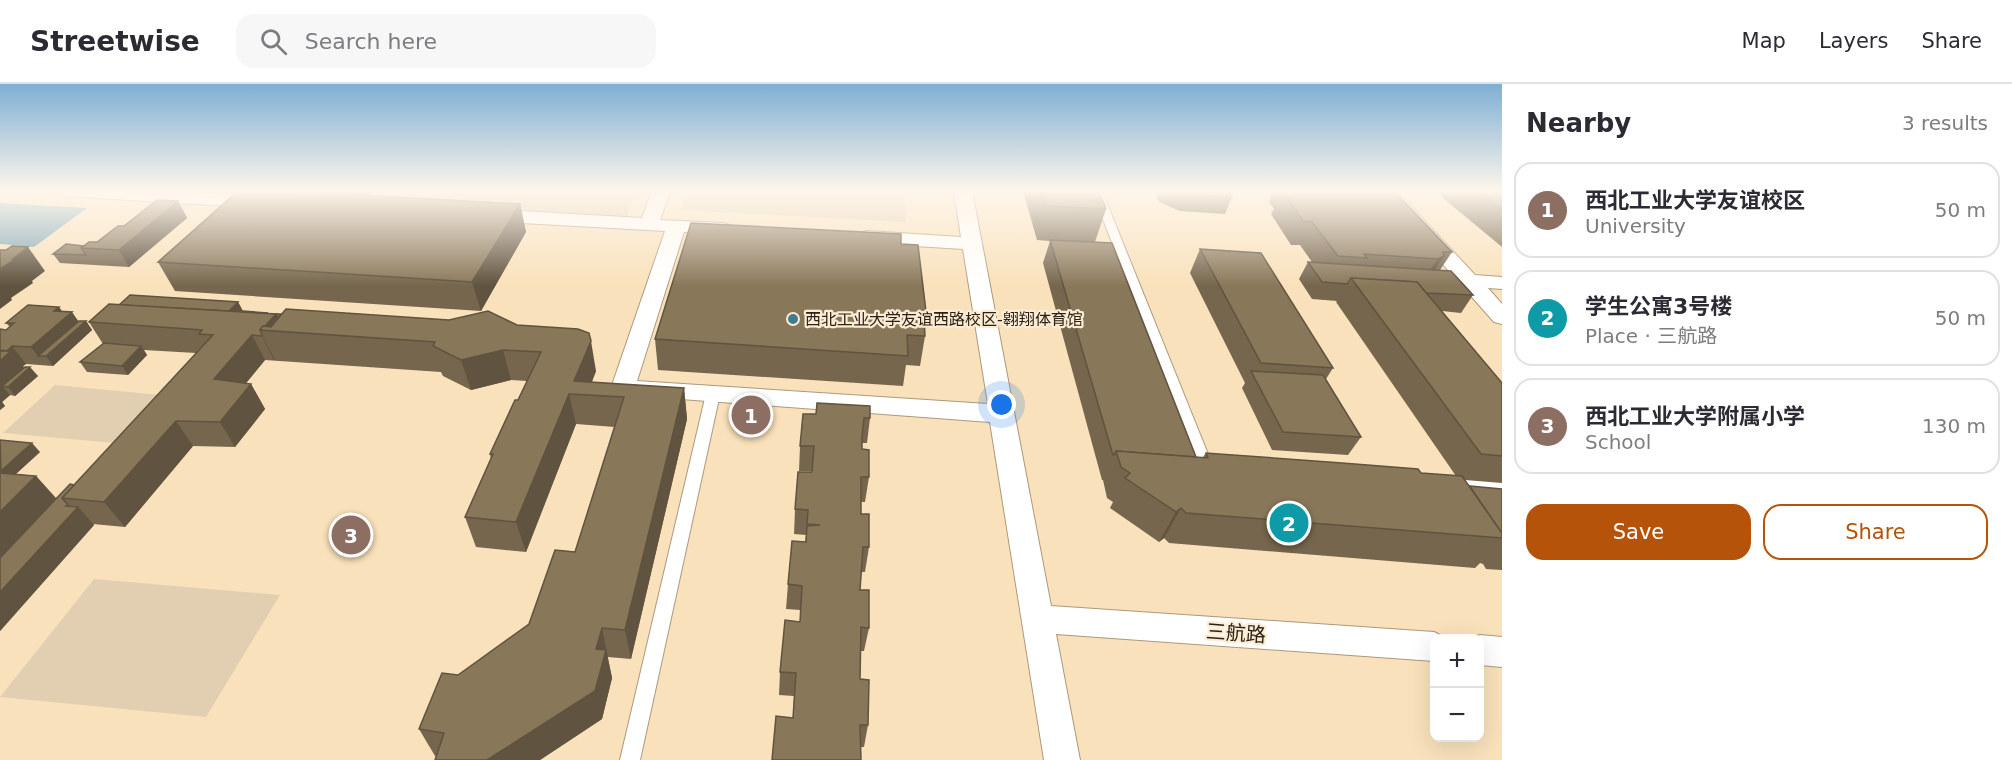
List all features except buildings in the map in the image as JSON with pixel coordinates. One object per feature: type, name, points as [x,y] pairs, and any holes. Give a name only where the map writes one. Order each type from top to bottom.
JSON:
[{"type":"street","points":[[624,223],[747,230]]},
{"type":"street","points":[[968,223],[1062,760]]},
{"type":"street","points":[[1415,223],[1502,317]]},
{"type":"street","points":[[676,226],[624,388],[1001,414]]},
{"type":"street","points":[[854,237],[972,244]]},
{"type":"street","points":[[1469,281],[1502,283]]},
{"type":"street","name":"三航路","points":[[1037,619],[1430,647]]},
{"type":"street","points":[[1484,650],[1502,652]]},
{"type":"lane","points":[[1109,223],[1207,469],[1231,470]]},
{"type":"lane","points":[[630,760],[713,394]]},
{"type":"lane","points":[[1431,482],[1502,486]]},
{"type":"shaded area","points":[[0,223],[1502,223],[1502,760],[0,760]]},
{"type":"shaded area","points":[[55,385],[161,395],[115,443],[3,433]]},
{"type":"shaded area","points":[[94,579],[280,595],[206,717],[0,697]]},
{"type":"water","points":[[0,223],[67,223],[34,247],[0,244]]},
{"type":"place","name":"西北工业大学友谊西路校区-翱翔体育馆","points":[[793,319]]},
{"type":"place","name":"西北工业大学友谊校区","points":[[751,415]]},
{"type":"place","name":"学生公寓3号楼","points":[[1289,523]]},
{"type":"place","name":"西北工业大学附属小学","points":[[351,535]]}]
